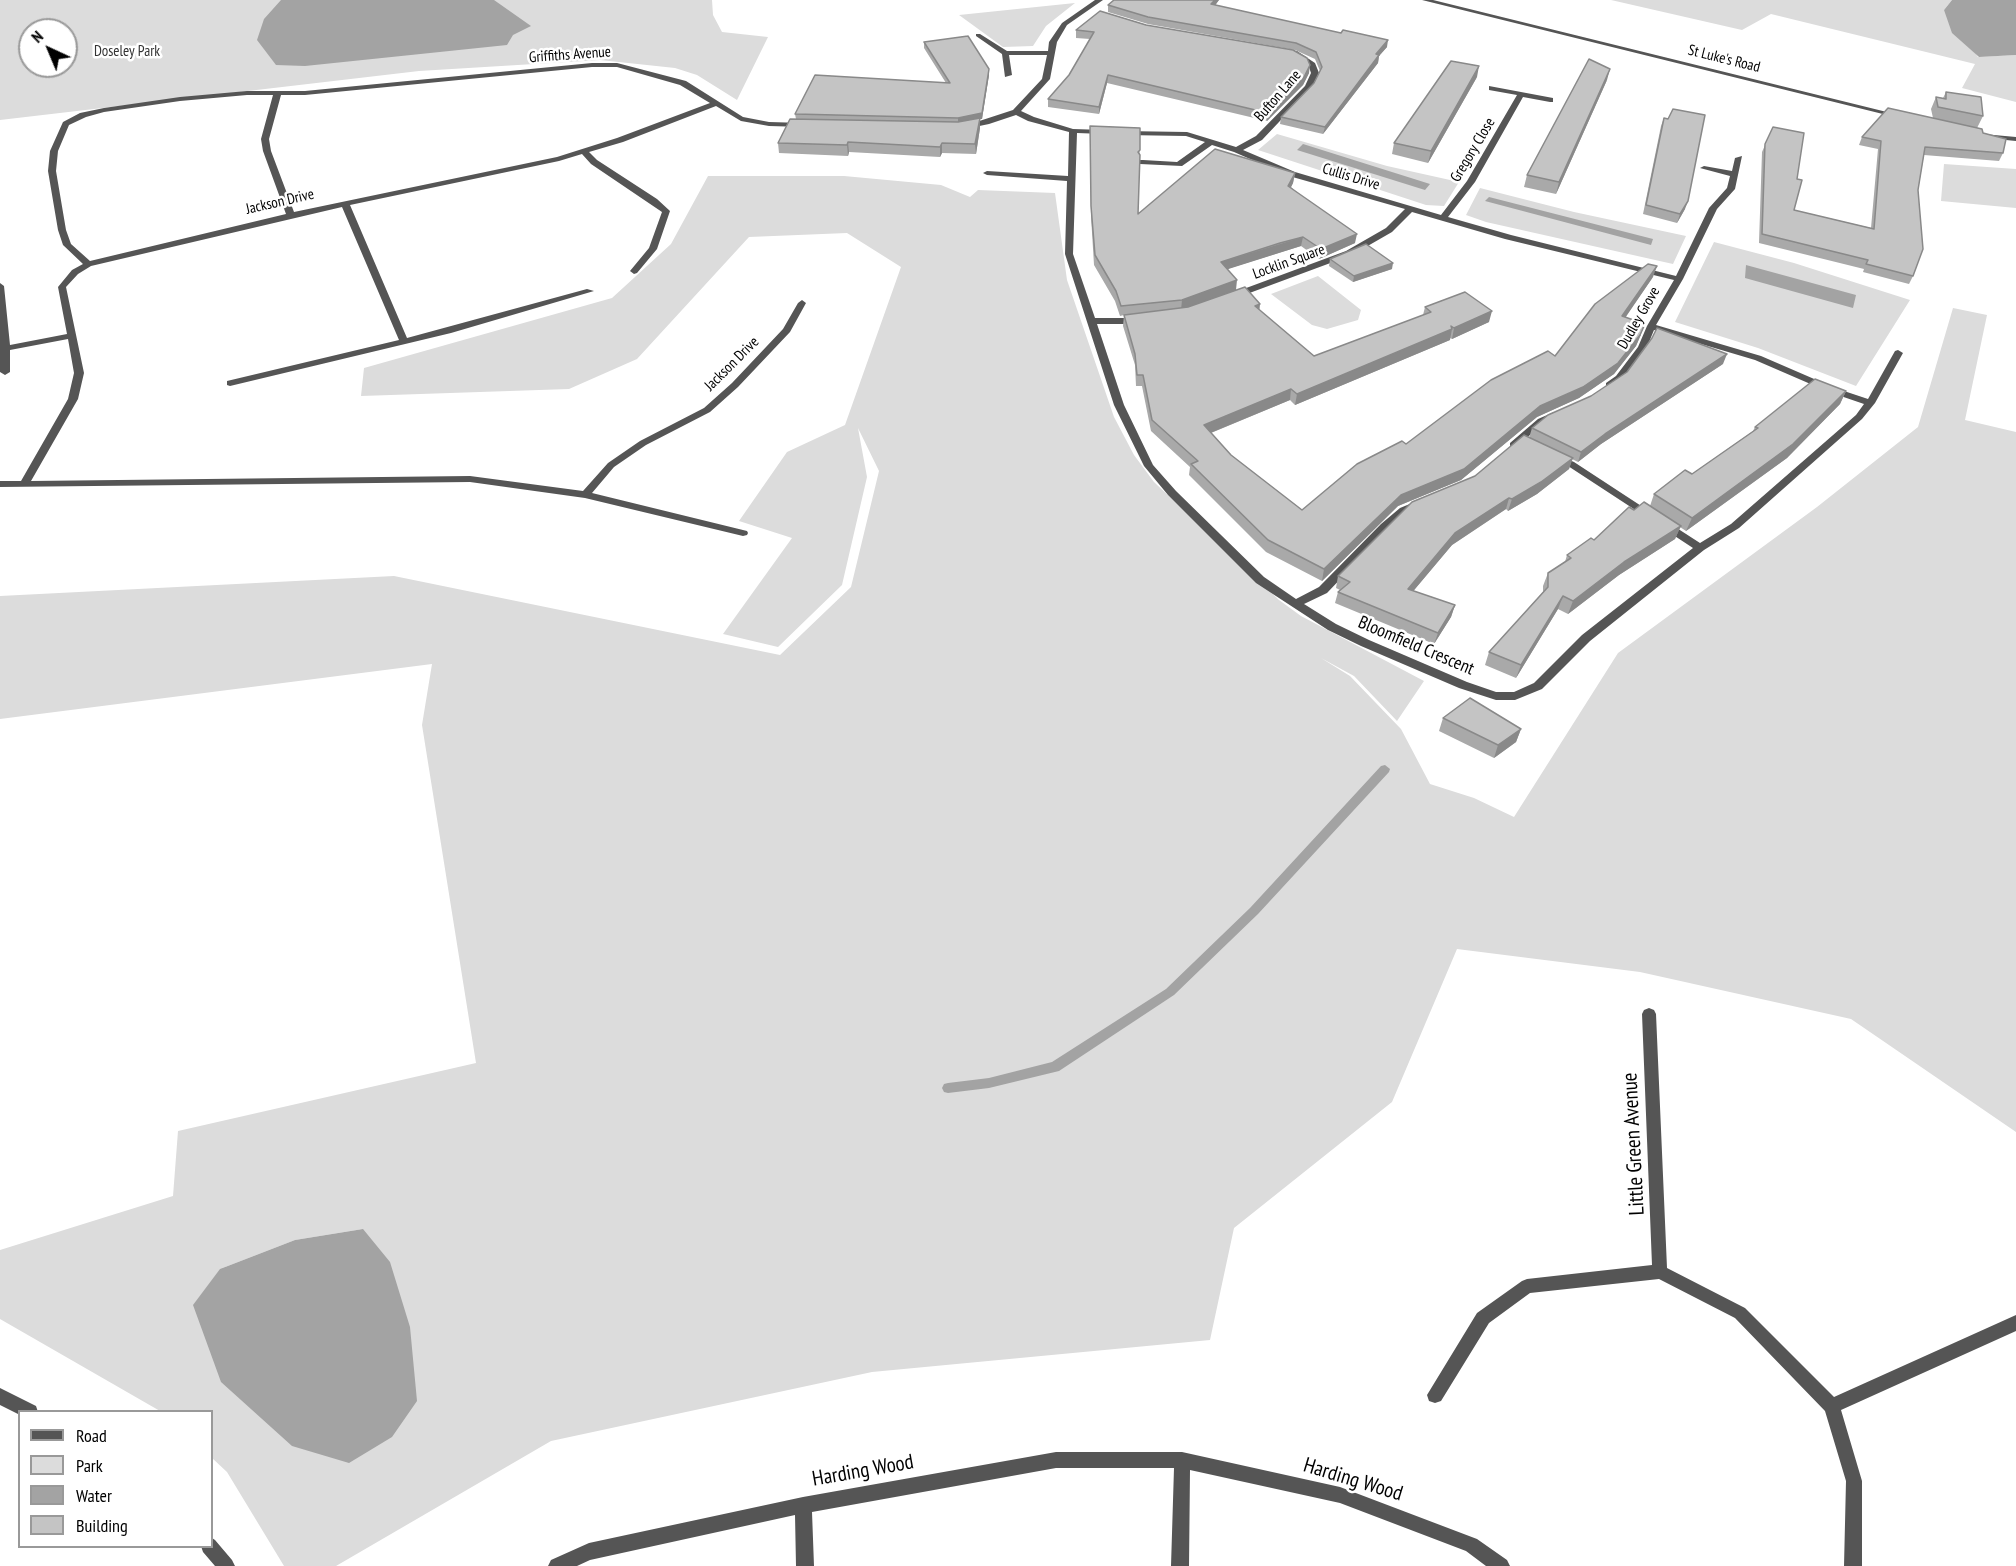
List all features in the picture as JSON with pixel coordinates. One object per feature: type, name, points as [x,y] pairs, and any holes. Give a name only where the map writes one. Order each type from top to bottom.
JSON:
[{"type":"street","points":[[958,128],[989,122],[1016,112],[1046,79],[1053,42],[1064,24],[1100,0]]},
{"type":"street","name":"St Luke's Road","points":[[1425,0],[1905,117]]},
{"type":"street","points":[[1085,10],[1100,14]]},
{"type":"street","points":[[978,35],[1005,53],[1051,53]]},
{"type":"street","name":"Bufton Lane","points":[[1237,150],[1259,138],[1308,87],[1315,73],[1311,63],[1287,52]]},
{"type":"street","points":[[1005,53],[1008,75]]},
{"type":"street","name":"Griffiths Avenue","points":[[88,264],[68,245],[62,230],[52,171],[54,151],[62,131],[66,124],[83,115],[180,99],[247,93],[277,95],[585,66],[617,65],[683,83],[702,92],[715,104],[741,119],[769,124],[815,125]]},
{"type":"street","points":[[1492,88],[1551,100]]},
{"type":"street","name":"Gregory Close","points":[[1444,218],[1471,182],[1521,94]]},
{"type":"street","points":[[277,95],[265,139],[267,151],[291,214]]},
{"type":"street","name":"Jackson Drive","points":[[25,483],[73,399],[79,373],[62,287],[75,272],[88,264],[291,214],[584,152],[715,104]]},
{"type":"street","name":"Cullis Drive","points":[[1016,112],[1031,119],[1074,131],[1187,135],[1237,150],[1292,174],[1410,209],[1508,237],[1679,279]]},
{"type":"street","name":"Bloomfield Crescent","points":[[1074,131],[1070,254],[1119,405],[1149,466],[1172,493],[1260,580],[1296,604],[1332,627],[1463,685],[1496,696],[1515,696],[1538,686],[1586,638],[1700,548],[1735,526],[1859,417],[1870,403],[1898,353]]},
{"type":"street","points":[[1972,133],[2016,139]]},
{"type":"street","points":[[1143,162],[1179,164],[1211,142]]},
{"type":"street","points":[[584,152],[594,162],[666,211],[653,249],[634,271]]},
{"type":"street","name":"Dudley Grove","points":[[1601,390],[1619,378],[1642,347],[1651,326],[1679,279],[1713,208],[1731,189],[1739,158]]},
{"type":"street","points":[[1704,168],[1734,174]]},
{"type":"street","points":[[987,173],[1071,178]]},
{"type":"street","points":[[345,203],[404,341]]},
{"type":"street","name":"Locklin Square","points":[[1228,298],[1349,253],[1389,230],[1410,209]]},
{"type":"street","points":[[0,286],[6,348],[5,372]]},
{"type":"street","points":[[230,383],[404,341],[590,291]]},
{"type":"street","name":"Jackson Drive","points":[[585,495],[611,465],[643,443],[707,410],[735,385],[787,330],[802,303]]},
{"type":"street","points":[[1093,321],[1145,320]]},
{"type":"street","points":[[1651,326],[1758,358],[1832,390],[1870,403]]},
{"type":"street","points":[[6,348],[72,336]]},
{"type":"street","points":[[1502,454],[1541,421],[1562,411]]},
{"type":"street","points":[[1519,440],[1530,445]]},
{"type":"street","points":[[1540,450],[1571,464],[1700,548]]},
{"type":"street","points":[[0,484],[470,479],[585,495],[743,534]]},
{"type":"street","points":[[1296,604],[1323,590],[1404,510],[1435,497]]},
{"type":"street","name":"Little Green Avenue","points":[[1649,1014],[1660,1272]]},
{"type":"street","points":[[1435,1395],[1483,1318],[1527,1286],[1660,1272],[1740,1313],[1832,1406],[1854,1481],[1853,1566]]},
{"type":"street","points":[[1832,1406],[2016,1323]]},
{"type":"street","points":[[0,1396],[26,1410]]},
{"type":"street","name":"Harding Wood","points":[[557,1566],[589,1552],[803,1505],[1056,1460],[1182,1460],[1340,1495],[1471,1545],[1501,1566]]},
{"type":"street","points":[[1180,1566],[1182,1460]]},
{"type":"street","points":[[803,1505],[805,1566]]},
{"type":"street","points":[[211,1548],[226,1566]]},
{"type":"green space","name":"Doseley Park","points":[[0,0],[712,0],[713,15],[722,32],[768,37],[737,100],[697,75],[675,68],[600,60],[419,71],[0,120]]},
{"type":"green space","points":[[1611,0],[1952,0],[1944,10],[1978,57],[2016,55],[2016,102],[1962,88],[1975,64],[1771,14],[1742,30]]},
{"type":"green space","points":[[1075,3],[1046,26],[1033,46],[1003,47],[959,15]]},
{"type":"green space","points":[[1277,134],[1387,166],[1459,182],[1444,206],[1426,205],[1258,150]]},
{"type":"green space","points":[[1944,164],[2016,169],[2016,208],[1941,201]]},
{"type":"green space","points":[[708,176],[844,176],[941,185],[970,197],[978,190],[1055,193],[1067,280],[1114,417],[1134,455],[1154,482],[1279,600],[1301,616],[1424,681],[1397,721],[1354,676],[1321,658],[1350,676],[1401,729],[1430,784],[1474,798],[1514,817],[1618,653],[1817,507],[1918,427],[1953,308],[1987,315],[1965,420],[2016,432],[2016,1132],[1851,1019],[1640,972],[1457,949],[1392,1102],[1234,1228],[1210,1340],[872,1372],[551,1441],[336,1566],[284,1566],[227,1472],[213,1459],[213,1410],[158,1410],[0,1319],[0,1250],[173,1196],[178,1131],[476,1063],[422,725],[432,664],[0,719],[0,596],[394,576],[780,655],[851,587],[879,471],[858,428],[867,477],[842,585],[778,647],[723,634],[792,538],[739,521],[787,452],[845,425],[901,267],[847,233],[749,237],[637,359],[569,389],[361,396],[364,368],[612,298],[671,244]],"holes":[[[363,1229],[220,1269],[295,1240]]]},
{"type":"green space","points":[[1480,188],[1574,212],[1686,236],[1673,264],[1486,222],[1466,215]]},
{"type":"green space","points":[[1714,242],[1794,263],[1910,300],[1856,386],[1758,348],[1675,322]]},
{"type":"green space","points":[[1318,276],[1361,310],[1358,320],[1327,329],[1312,325],[1271,294]]},
{"type":"water","points":[[281,0],[494,0],[531,26],[513,35],[507,45],[305,66],[276,65],[257,40],[264,19]]},
{"type":"water","points":[[1952,0],[2016,0],[2016,55],[1979,57],[1952,33],[1944,10]]},
{"type":"water","points":[[1303,144],[1430,184],[1425,190],[1297,150]]},
{"type":"water","points":[[1489,197],[1653,239],[1651,245],[1485,201]]},
{"type":"water","points":[[1746,265],[1856,295],[1853,308],[1745,278]]},
{"type":"water","points":[[363,1229],[390,1262],[410,1327],[417,1401],[392,1437],[349,1463],[292,1446],[221,1382],[193,1305],[220,1269],[295,1240]]},
{"type":"building","points":[[1114,0],[1215,0],[1211,4],[1341,33],[1343,30],[1388,40],[1325,127],[1281,117],[1314,83],[1322,67],[1316,52],[1296,43],[1148,17],[1108,5]]},
{"type":"building","points":[[1100,11],[1146,25],[1293,50],[1307,58],[1310,65],[1304,77],[1268,113],[1108,75],[1099,107],[1048,99],[1069,75],[1094,32],[1076,30]]},
{"type":"building","points":[[968,36],[989,69],[982,113],[958,118],[795,114],[815,75],[950,83],[924,42]]},
{"type":"building","points":[[1589,59],[1610,69],[1559,182],[1527,175]]},
{"type":"building","points":[[1451,61],[1479,66],[1431,151],[1394,143]]},
{"type":"building","points":[[1946,92],[1981,97],[1983,116],[1938,107],[1936,97],[1946,99]]},
{"type":"building","points":[[1888,108],[1982,129],[1983,133],[2006,139],[2003,153],[1925,147],[1918,190],[1923,249],[1913,276],[1866,264],[1868,260],[1762,234],[1765,144],[1773,127],[1804,133],[1797,179],[1802,180],[1794,210],[1874,229],[1881,141],[1862,137]]},
{"type":"building","points":[[1673,109],[1705,115],[1688,201],[1680,214],[1646,205],[1664,118],[1668,119]]},
{"type":"building","points":[[980,118],[975,144],[942,143],[940,147],[848,142],[847,145],[778,143],[790,119],[958,122]]},
{"type":"building","points":[[1090,126],[1140,128],[1138,214],[1215,149],[1295,173],[1288,186],[1357,234],[1321,249],[1303,237],[1280,243],[1221,262],[1237,280],[1182,300],[1121,306],[1116,291],[1095,255],[1091,206]]},
{"type":"building","points":[[1366,244],[1393,263],[1354,276],[1330,259]]},
{"type":"building","points":[[1648,264],[1657,266],[1622,316],[1645,324],[1640,335],[1618,363],[1583,387],[1540,406],[1464,469],[1401,495],[1324,569],[1268,540],[1191,464],[1198,461],[1152,420],[1143,375],[1137,375],[1135,354],[1124,315],[1188,307],[1245,287],[1260,304],[1255,306],[1314,356],[1431,312],[1425,307],[1465,292],[1492,311],[1454,328],[1451,326],[1452,329],[1297,394],[1291,389],[1204,425],[1231,455],[1302,510],[1357,464],[1402,441],[1406,444],[1491,380],[1548,351],[1555,356],[1595,304]]},
{"type":"building","points":[[1657,328],[1727,354],[1581,452],[1532,428],[1548,415],[1591,396],[1627,372]]},
{"type":"building","points":[[1815,379],[1846,391],[1793,444],[1692,518],[1654,494],[1685,470],[1692,474],[1758,428],[1755,427]]},
{"type":"building","points":[[1524,435],[1573,458],[1541,482],[1512,499],[1509,498],[1455,533],[1408,589],[1455,605],[1438,633],[1338,592],[1350,582],[1338,576],[1412,502],[1475,476]]},
{"type":"building","points":[[1644,502],[1681,526],[1624,562],[1573,601],[1563,596],[1521,665],[1489,652],[1548,587],[1548,573],[1571,558],[1567,555],[1591,538],[1594,540],[1629,507],[1634,510]]},
{"type":"building","points":[[1470,698],[1521,729],[1498,745],[1443,718]]},
{"type":"waterway","points":[[948,1088],[989,1083],[1055,1067],[1170,992],[1254,911],[1385,769]]}]
